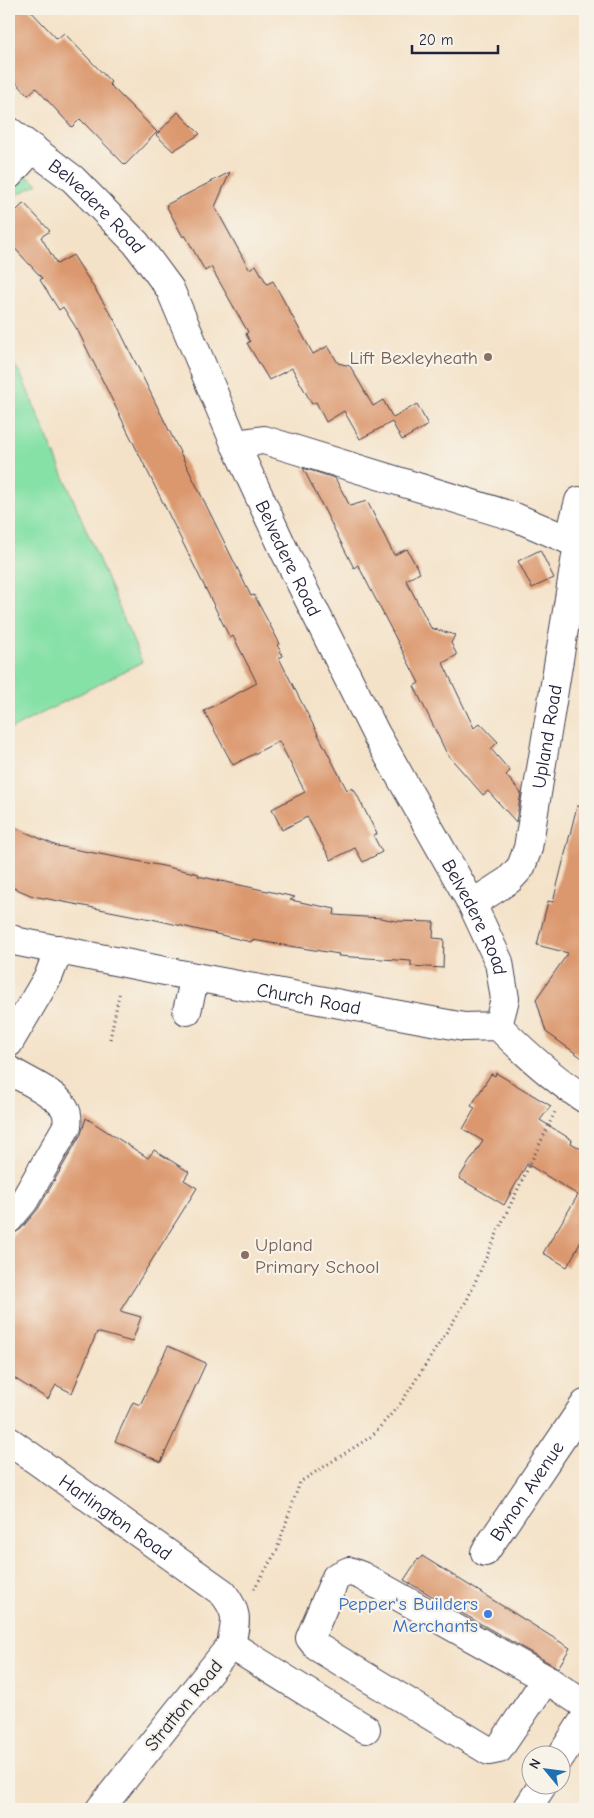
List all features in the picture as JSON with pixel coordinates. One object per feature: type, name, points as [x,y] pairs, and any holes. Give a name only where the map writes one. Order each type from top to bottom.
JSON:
[{"type":"street","name":"Belvedere Road","points":[[9,130],[73,179],[136,243],[170,289],[235,444],[284,550],[376,734],[472,904],[499,962],[505,999],[498,1026]]},
{"type":"street","points":[[9,175],[33,148]]},
{"type":"street","points":[[235,444],[264,440],[515,517],[582,545]]},
{"type":"street","name":"Upland Road","points":[[472,904],[509,880],[521,867],[528,848],[582,545],[574,520],[579,501]]},
{"type":"street","name":"Church Road","points":[[9,938],[19,942],[195,977],[464,1027],[498,1026]]},
{"type":"street","points":[[9,1043],[49,975],[59,949]]},
{"type":"street","points":[[187,1011],[195,977]]},
{"type":"street","points":[[498,1026],[521,1049],[576,1093]]},
{"type":"street","points":[[9,1070],[56,1098],[65,1108],[68,1117],[67,1126],[24,1201],[9,1220]]},
{"type":"street","name":"Bynon Avenue","points":[[485,1552],[585,1404]]},
{"type":"street","name":"Harlington Road","points":[[9,1441],[223,1593],[232,1604],[234,1632]]},
{"type":"street","points":[[546,1679],[499,1749],[489,1751],[317,1647],[310,1638],[336,1577],[349,1571],[362,1576],[546,1679],[585,1705]]},
{"type":"street","points":[[234,1632],[366,1729]]},
{"type":"street","name":"Stratton Road","points":[[100,1809],[234,1632]]},
{"type":"street","points":[[567,1746],[585,1718]]},
{"type":"street","points":[[527,1809],[535,1796]]},
{"type":"path","points":[[110,1038],[121,985]]},
{"type":"path","points":[[234,1632],[276,1552],[300,1482],[372,1436],[400,1403],[467,1300],[504,1218],[576,1093]]},
{"type":"green space","points":[[9,164],[38,184],[9,199]]},
{"type":"green space","points":[[9,356],[21,375],[142,662],[9,730]]},
{"type":"building","points":[[9,9],[29,9],[57,39],[64,33],[111,82],[109,84],[157,132],[125,165],[80,119],[72,127],[36,88],[28,95],[9,75]]},
{"type":"building","points":[[178,112],[200,134],[173,151],[156,135]]},
{"type":"building","points":[[230,172],[215,207],[249,269],[256,265],[267,284],[273,281],[313,354],[328,346],[338,363],[350,366],[373,406],[383,400],[393,418],[417,404],[428,425],[402,440],[392,422],[360,439],[344,411],[326,422],[316,402],[312,404],[292,368],[269,380],[247,343],[250,342],[246,334],[248,332],[211,267],[205,271],[185,235],[183,237],[166,205]]},
{"type":"building","points":[[24,203],[50,231],[41,237],[57,264],[73,255],[114,319],[251,596],[254,595],[280,644],[277,645],[283,656],[279,658],[347,790],[354,789],[377,834],[373,835],[382,852],[363,862],[355,848],[331,860],[307,817],[282,830],[272,809],[305,792],[279,741],[233,765],[204,711],[257,683],[233,636],[230,638],[78,331],[63,307],[59,310],[40,280],[42,278],[9,242],[9,218]]},
{"type":"building","points":[[303,468],[335,478],[350,506],[367,501],[394,555],[407,549],[420,573],[406,580],[431,628],[455,635],[451,643],[457,655],[443,663],[474,728],[480,723],[498,742],[491,749],[510,771],[506,775],[521,793],[516,822],[488,791],[483,795],[447,754],[414,686],[419,683],[358,565],[354,568]]},
{"type":"building","points":[[540,550],[554,578],[532,588],[518,561]]},
{"type":"building","points":[[577,806],[585,807],[585,1060],[546,1032],[536,999],[568,953],[537,945],[548,901],[553,902]]},
{"type":"building","points":[[9,825],[57,846],[163,866],[199,874],[198,876],[295,897],[290,900],[335,909],[334,915],[381,918],[396,921],[434,922],[433,938],[444,939],[443,968],[411,966],[411,961],[338,956],[339,954],[252,940],[251,942],[156,920],[33,896],[9,886]]},
{"type":"building","points":[[496,1073],[551,1106],[540,1120],[572,1140],[571,1143],[585,1151],[585,1234],[567,1267],[543,1253],[578,1195],[527,1164],[504,1205],[459,1178],[483,1141],[463,1129],[475,1108],[471,1106],[491,1074],[495,1076]]},
{"type":"building","points":[[86,1118],[148,1158],[154,1150],[189,1172],[184,1180],[197,1188],[120,1311],[141,1317],[132,1342],[97,1332],[72,1393],[56,1385],[48,1399],[9,1375],[9,1240],[38,1209],[81,1134]]},
{"type":"building","points":[[168,1346],[206,1363],[161,1462],[115,1441],[133,1402],[140,1405]]},
{"type":"building","name":"Pepper's Builders Merchants","points":[[422,1556],[570,1648],[558,1668],[404,1580]]},
{"type":"place","name":"Lift Bexleyheath","points":[[488,357]]},
{"type":"place","name":"Upland Primary School","points":[[245,1255]]},
{"type":"place","name":"Pepper's Builders Merchants","points":[[488,1614]]}]
